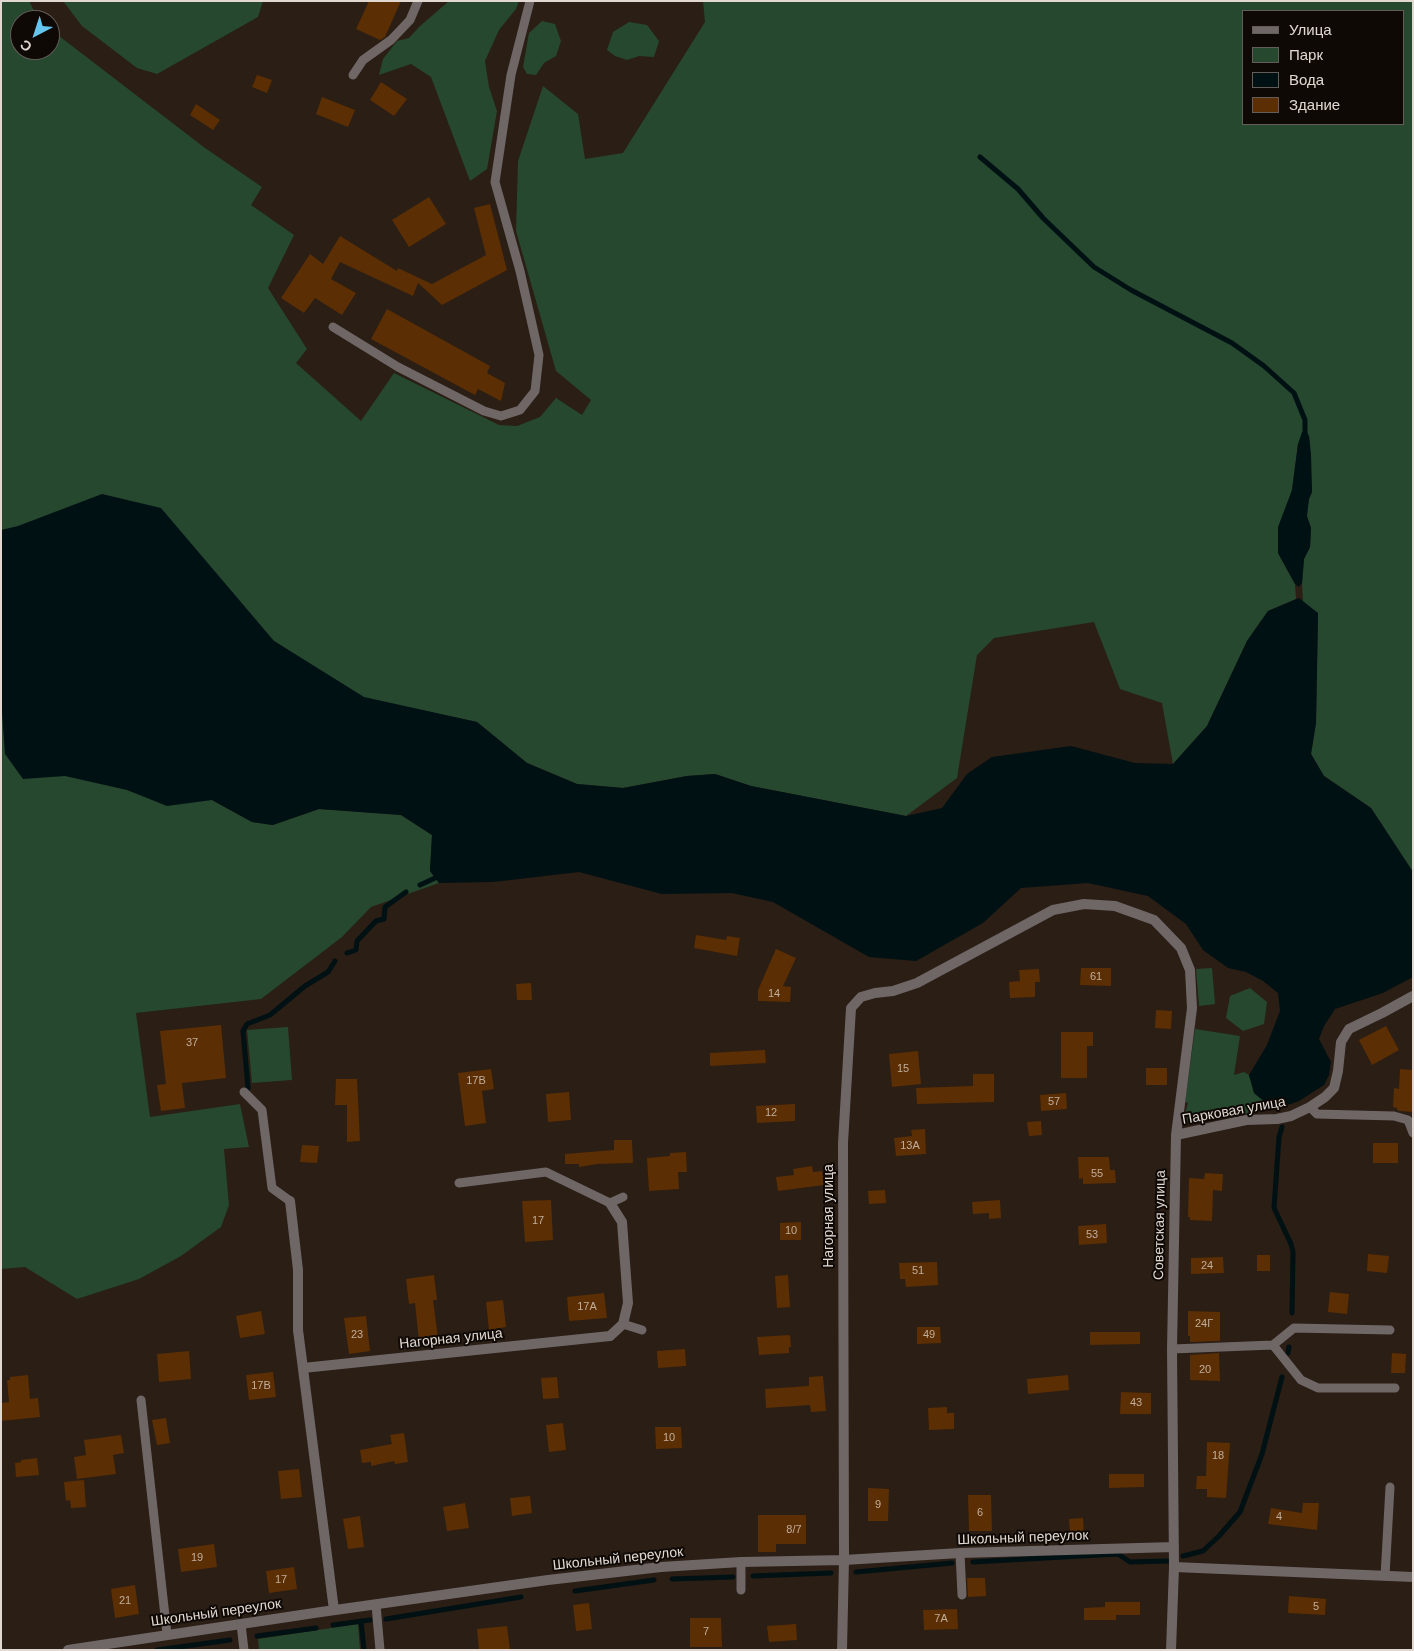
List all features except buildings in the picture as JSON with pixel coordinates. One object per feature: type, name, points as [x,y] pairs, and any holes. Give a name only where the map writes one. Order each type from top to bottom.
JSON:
[{"type":"street","name":"Советская улица","points":[[1052,910],[1084,904],[1115,906],[1154,920],[1181,948],[1190,970],[1192,1008],[1176,1135],[1172,1349],[1174,1567],[1171,1650]]},
{"type":"street","name":"Нагорная улица","points":[[842,1650],[844,1560],[843,1143],[851,1008],[861,997],[892,991],[916,982],[1052,910]]},
{"type":"street","name":"Парковая улица","points":[[1176,1135],[1246,1120],[1276,1119],[1291,1116],[1310,1107],[1334,1088],[1341,1042],[1349,1029],[1413,996]]},
{"type":"street","points":[[290,1201],[298,1270],[298,1330],[334,1610]]},
{"type":"street","points":[[610,1203],[622,1222],[628,1303],[623,1324]]},
{"type":"street","name":"Нагорная улица","points":[[303,1368],[610,1336],[623,1324]]},
{"type":"street","name":"Школьный переулок","points":[[68,1650],[167,1634],[548,1580],[661,1567],[741,1562],[844,1560],[960,1553],[1174,1547]]},
{"type":"street","points":[[1174,1567],[1413,1576]]},
{"type":"lane","points":[[353,75],[363,60],[391,40],[410,20],[418,1]]},
{"type":"lane","points":[[333,327],[398,367],[484,411],[501,416],[520,410],[536,391],[539,355],[520,271],[495,182],[511,74],[530,1]]},
{"type":"lane","points":[[244,1092],[262,1110],[272,1188],[290,1201]]},
{"type":"lane","points":[[1310,1107],[1317,1114],[1394,1116],[1408,1120],[1413,1133]]},
{"type":"lane","points":[[459,1183],[546,1172],[610,1203],[623,1197]]},
{"type":"lane","points":[[623,1324],[642,1330]]},
{"type":"lane","points":[[1172,1349],[1272,1345],[1294,1328],[1390,1330]]},
{"type":"lane","points":[[1272,1345],[1301,1380],[1318,1388],[1395,1388]]},
{"type":"lane","points":[[141,1400],[167,1634]]},
{"type":"lane","points":[[1385,1576],[1390,1486]]},
{"type":"lane","points":[[960,1553],[962,1595]]},
{"type":"lane","points":[[741,1562],[741,1590]]},
{"type":"lane","points":[[376,1605],[380,1650]]},
{"type":"lane","points":[[241,1624],[244,1650]]},
{"type":"lane","points":[[1162,1649],[1171,1650]]},
{"type":"green space","points":[[1,1],[29,1],[34,10],[10,10],[10,60],[60,60],[60,37],[205,148],[262,187],[251,205],[294,235],[268,288],[307,349],[296,363],[361,421],[394,373],[499,425],[517,426],[540,417],[556,398],[582,415],[591,400],[556,371],[516,231],[518,161],[543,86],[578,114],[585,159],[623,153],[705,22],[703,1],[1413,1],[1413,872],[1371,808],[1324,776],[1311,754],[1316,723],[1318,614],[1303,602],[1302,583],[1304,559],[1310,547],[1311,528],[1306,516],[1312,492],[1309,436],[1298,444],[1292,490],[1278,553],[1295,584],[1296,599],[1268,611],[1247,641],[1207,726],[1173,764],[1162,703],[1120,689],[1094,622],[994,638],[977,655],[957,778],[906,816],[751,786],[715,774],[687,776],[623,788],[577,784],[527,763],[477,722],[364,698],[274,641],[212,800],[252,822],[272,825],[319,809],[401,815],[432,835],[430,871],[439,883],[371,907],[342,937],[261,999],[136,1013],[150,1117],[240,1104],[249,1147],[224,1149],[229,1205],[221,1227],[181,1256],[139,1279],[77,1299],[25,1267],[1,1269]]},
{"type":"green space","points":[[63,1],[263,1],[258,17],[157,74],[137,68],[82,26]]},
{"type":"green space","points":[[449,1],[519,1],[516,9],[499,30],[485,61],[489,87],[497,111],[487,169],[470,181],[431,77],[411,64],[379,75],[383,59],[397,41],[409,38]]},
{"type":"green space","points":[[542,21],[555,24],[561,41],[556,56],[544,63],[536,75],[527,74],[523,67],[529,33]]},
{"type":"green space","points":[[629,22],[647,25],[659,41],[654,57],[639,56],[627,60],[615,56],[607,50],[613,32]]},
{"type":"green space","points":[[1212,968],[1215,1004],[1199,1006],[1196,969]]},
{"type":"green space","points":[[1250,988],[1267,1002],[1264,1024],[1243,1031],[1226,1018],[1230,996]]},
{"type":"green space","points":[[288,1027],[292,1080],[252,1083],[247,1030]]},
{"type":"green space","points":[[1195,1029],[1240,1036],[1234,1075],[1244,1072],[1249,1075],[1254,1093],[1271,1107],[1252,1113],[1188,1122],[1185,1114],[1188,1103],[1185,1102]]},
{"type":"green space","points":[[358,1624],[360,1650],[259,1650],[258,1639]]},
{"type":"water","points":[[1306,431],[1309,436],[1311,454],[1312,492],[1309,499],[1307,516],[1311,528],[1310,547],[1304,559],[1302,583],[1299,587],[1295,584],[1278,553],[1278,527],[1292,490],[1298,444],[1302,432]]},
{"type":"water","points":[[102,494],[161,508],[274,641],[364,697],[477,722],[527,763],[577,784],[623,788],[687,776],[715,774],[751,786],[906,816],[942,808],[967,774],[992,757],[1071,746],[1135,763],[1173,764],[1207,726],[1247,641],[1268,611],[1299,598],[1318,613],[1316,723],[1311,754],[1324,776],[1371,808],[1413,872],[1413,977],[1383,993],[1335,1009],[1324,1026],[1319,1039],[1331,1062],[1329,1075],[1324,1085],[1299,1101],[1282,1107],[1271,1107],[1254,1093],[1249,1075],[1267,1045],[1280,1011],[1278,993],[1263,981],[1246,972],[1228,968],[1203,950],[1186,924],[1148,896],[1088,883],[1021,888],[983,923],[916,961],[869,957],[773,902],[732,893],[662,894],[579,872],[493,882],[439,883],[430,871],[432,835],[401,815],[319,809],[273,825],[252,822],[212,800],[167,806],[127,790],[65,776],[23,779],[5,754],[1,699],[1,530],[18,526]]},
{"type":"waterway","points":[[980,157],[1018,189],[1043,218],[1094,267],[1131,290],[1232,343],[1264,366],[1294,393],[1305,420],[1305,437]]},
{"type":"waterway","points":[[420,885],[435,878]]},
{"type":"waterway","points":[[347,953],[356,950],[357,941],[376,921],[384,919],[385,907],[406,892]]},
{"type":"waterway","points":[[248,1088],[243,1031],[247,1024],[270,1015],[305,986],[328,972],[335,961]]},
{"type":"waterway","points":[[1282,1127],[1279,1137],[1274,1208],[1293,1252],[1292,1313]]},
{"type":"waterway","points":[[1288,1353],[1289,1347]]},
{"type":"waterway","points":[[1183,1556],[1203,1551],[1240,1512],[1262,1454],[1282,1377]]},
{"type":"waterway","points":[[973,1562],[1118,1554],[1130,1562],[1168,1561]]},
{"type":"waterway","points":[[856,1572],[952,1563]]},
{"type":"waterway","points":[[753,1576],[831,1573]]},
{"type":"waterway","points":[[672,1579],[733,1577]]},
{"type":"waterway","points":[[575,1591],[654,1580]]},
{"type":"waterway","points":[[386,1619],[521,1597]]},
{"type":"waterway","points":[[333,1625],[370,1620]]},
{"type":"waterway","points":[[361,1621],[364,1650]]},
{"type":"waterway","points":[[257,1636],[316,1628]]},
{"type":"waterway","points":[[157,1650],[230,1640]]}]
